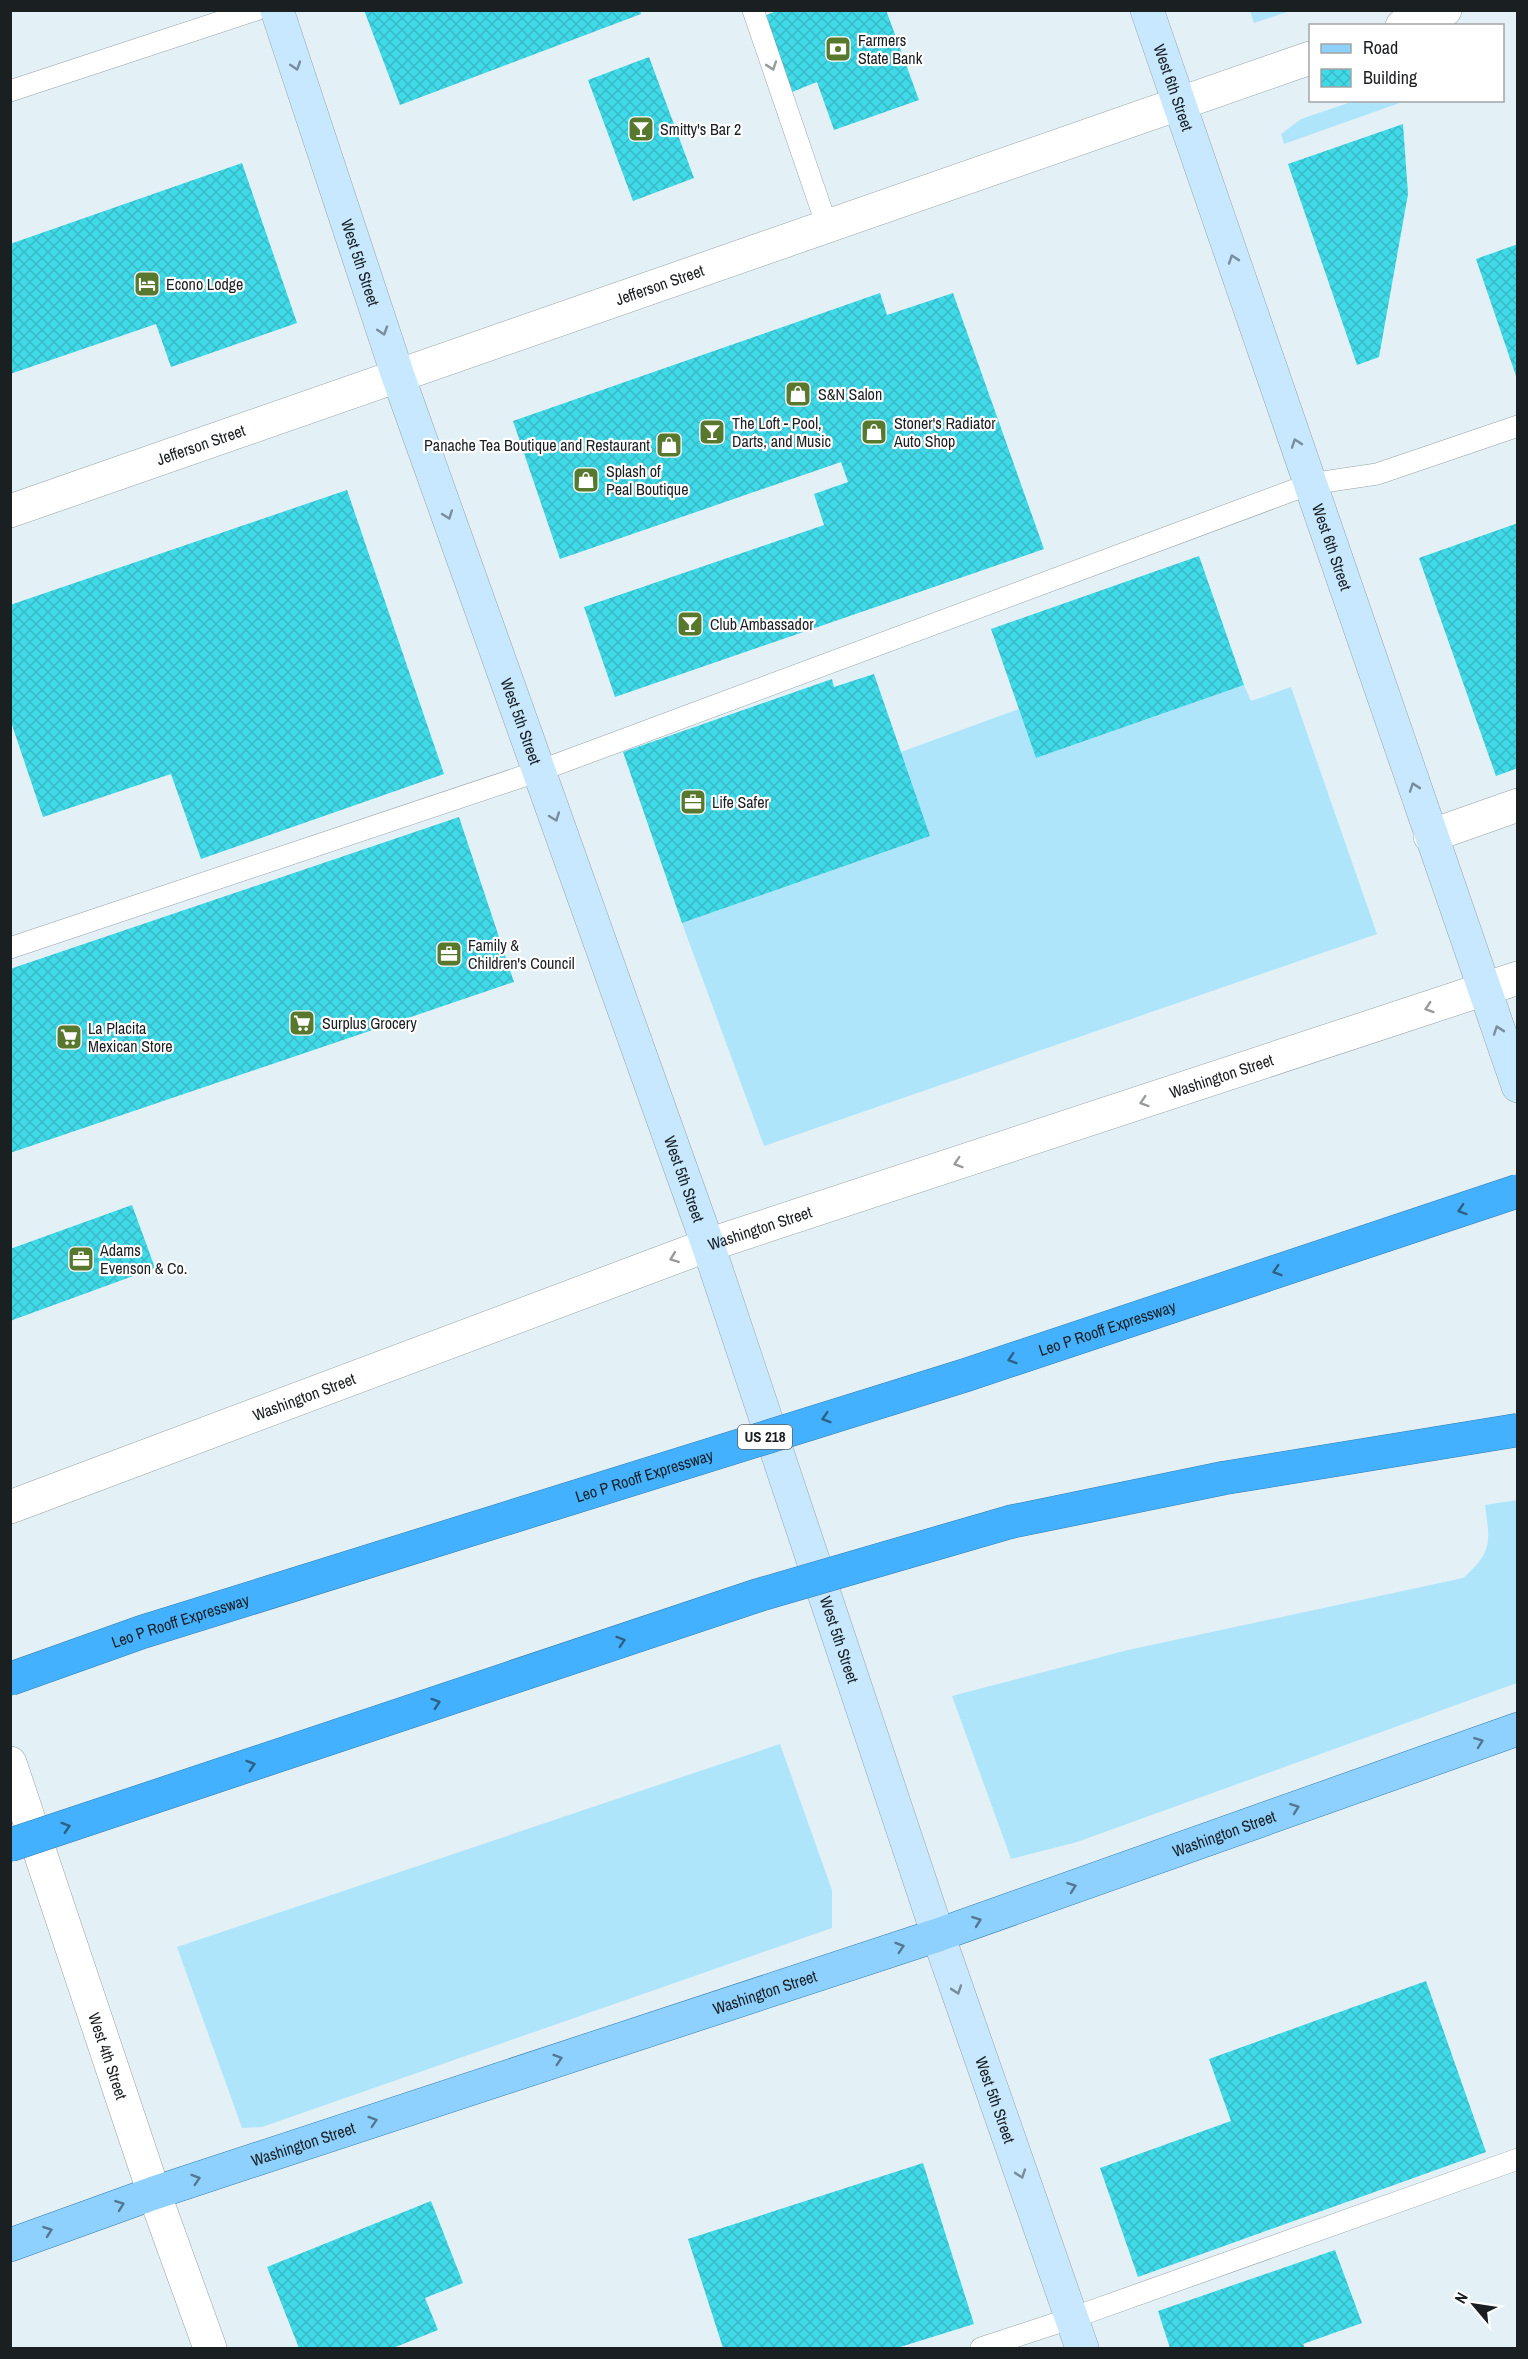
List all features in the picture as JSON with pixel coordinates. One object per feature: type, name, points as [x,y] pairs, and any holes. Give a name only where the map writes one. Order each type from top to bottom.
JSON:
[{"type":"highway","name":"Leo P Rooff Expressway","points":[[10,1679],[142,1632],[966,1375],[1518,1191]]},
{"type":"highway","points":[[10,1845],[759,1595],[1010,1522],[1224,1478],[1518,1430]]},
{"type":"main road","name":"West 5th Street","points":[[277,10],[398,376],[708,1245],[938,1935],[1077,2333]]},
{"type":"main road","name":"West 6th Street","points":[[1147,10],[1518,1086]]},
{"type":"main road","name":"Washington Street","points":[[10,2245],[154,2193],[938,1935],[1518,1729]]},
{"type":"street","points":[[1407,24],[1445,10]]},
{"type":"street","name":"Jefferson Street","points":[[10,511],[1309,59]]},
{"type":"street","points":[[1430,836],[1518,805]]},
{"type":"street","name":"Washington Street","points":[[10,1507],[708,1245],[1518,978]]},
{"type":"street","name":"West 4th Street","points":[[10,1763],[154,2193],[210,2349]]},
{"type":"lane","points":[[10,91],[256,10]]},
{"type":"lane","points":[[753,10],[827,226]]},
{"type":"lane","points":[[10,948],[538,771],[1310,484],[1377,474],[1518,426]]},
{"type":"lane","points":[[981,2349],[1077,2333],[1518,2159]]},
{"type":"shaded area","points":[[1250,10],[1290,11],[1254,23]]},
{"type":"shaded area","points":[[1351,102],[1402,102],[1284,144],[1281,134],[1301,119]]},
{"type":"shaded area","points":[[1244,685],[1251,701],[1291,687],[1377,934],[764,1146],[682,923],[930,836],[901,752],[1019,709],[1036,758]]},
{"type":"shaded area","points":[[1517,1500],[1517,1683],[1077,1842],[1011,1859],[952,1696],[1128,1650],[1463,1578],[1480,1561],[1487,1546],[1488,1528],[1485,1505]]},
{"type":"shaded area","points":[[780,1744],[832,1890],[832,1928],[262,2127],[242,2128],[177,1947]]},
{"type":"building","points":[[364,10],[640,10],[641,14],[400,105]]},
{"type":"building","name":"Farmers State Bank","points":[[779,10],[886,10],[919,100],[834,130],[817,82],[792,92],[764,16]]},
{"type":"building","name":"Smitty's Bar 2","points":[[649,57],[694,178],[633,201],[588,80]]},
{"type":"building","points":[[1403,124],[1408,194],[1379,357],[1357,365],[1288,164]]},
{"type":"building","name":"Econo Lodge","points":[[242,163],[297,323],[171,367],[156,324],[10,374],[10,244]]},
{"type":"building","points":[[1518,244],[1518,379],[1517,379],[1476,259]]},
{"type":"building","points":[[880,293],[887,315],[953,293],[1044,549],[615,697],[584,607],[824,525],[814,494],[848,482],[841,462],[560,559],[513,421]]},
{"type":"building","points":[[347,490],[444,774],[201,859],[171,774],[43,817],[10,719],[10,605]]},
{"type":"building","points":[[1518,523],[1518,768],[1496,776],[1419,558]]},
{"type":"building","points":[[1199,556],[1244,685],[1036,758],[991,629]]},
{"type":"building","points":[[874,674],[930,836],[682,923],[623,752],[832,679],[834,687]]},
{"type":"building","points":[[459,817],[514,982],[10,1153],[10,969]]},
{"type":"building","name":"Adams Evenson & Co.","points":[[132,1205],[155,1268],[10,1321],[10,1249]]},
{"type":"building","points":[[1426,1981],[1486,2152],[1138,2277],[1100,2168],[1231,2121],[1209,2059]]},
{"type":"building","points":[[923,2163],[974,2324],[897,2348],[723,2348],[688,2239]]},
{"type":"building","points":[[431,2201],[463,2283],[425,2298],[438,2330],[393,2348],[299,2348],[267,2267]]},
{"type":"building","points":[[1335,2250],[1362,2323],[1303,2344],[1305,2348],[1170,2348],[1158,2311]]},
{"type":"place","name":"Farmers State Bank","points":[[838,49]]},
{"type":"place","name":"Smitty's Bar 2","points":[[641,129]]},
{"type":"place","name":"Econo Lodge","points":[[147,284]]},
{"type":"place","name":"S&N Salon","points":[[798,394]]},
{"type":"place","name":"The Loft - Pool, Darts, and Music","points":[[712,432]]},
{"type":"place","name":"Stoner's Radiator Auto Shop","points":[[874,432]]},
{"type":"place","name":"Panache Tea Boutique and Restaurant","points":[[669,445]]},
{"type":"place","name":"Splash of Peal Boutique","points":[[586,480]]},
{"type":"place","name":"Club Ambassador","points":[[690,624]]},
{"type":"place","name":"Life Safer","points":[[693,802]]},
{"type":"place","name":"Family & Children's Council","points":[[449,954]]},
{"type":"place","name":"Surplus Grocery","points":[[302,1023]]},
{"type":"place","name":"La Placita Mexican Store","points":[[69,1037]]},
{"type":"place","name":"Adams Evenson & Co.","points":[[81,1259]]}]
